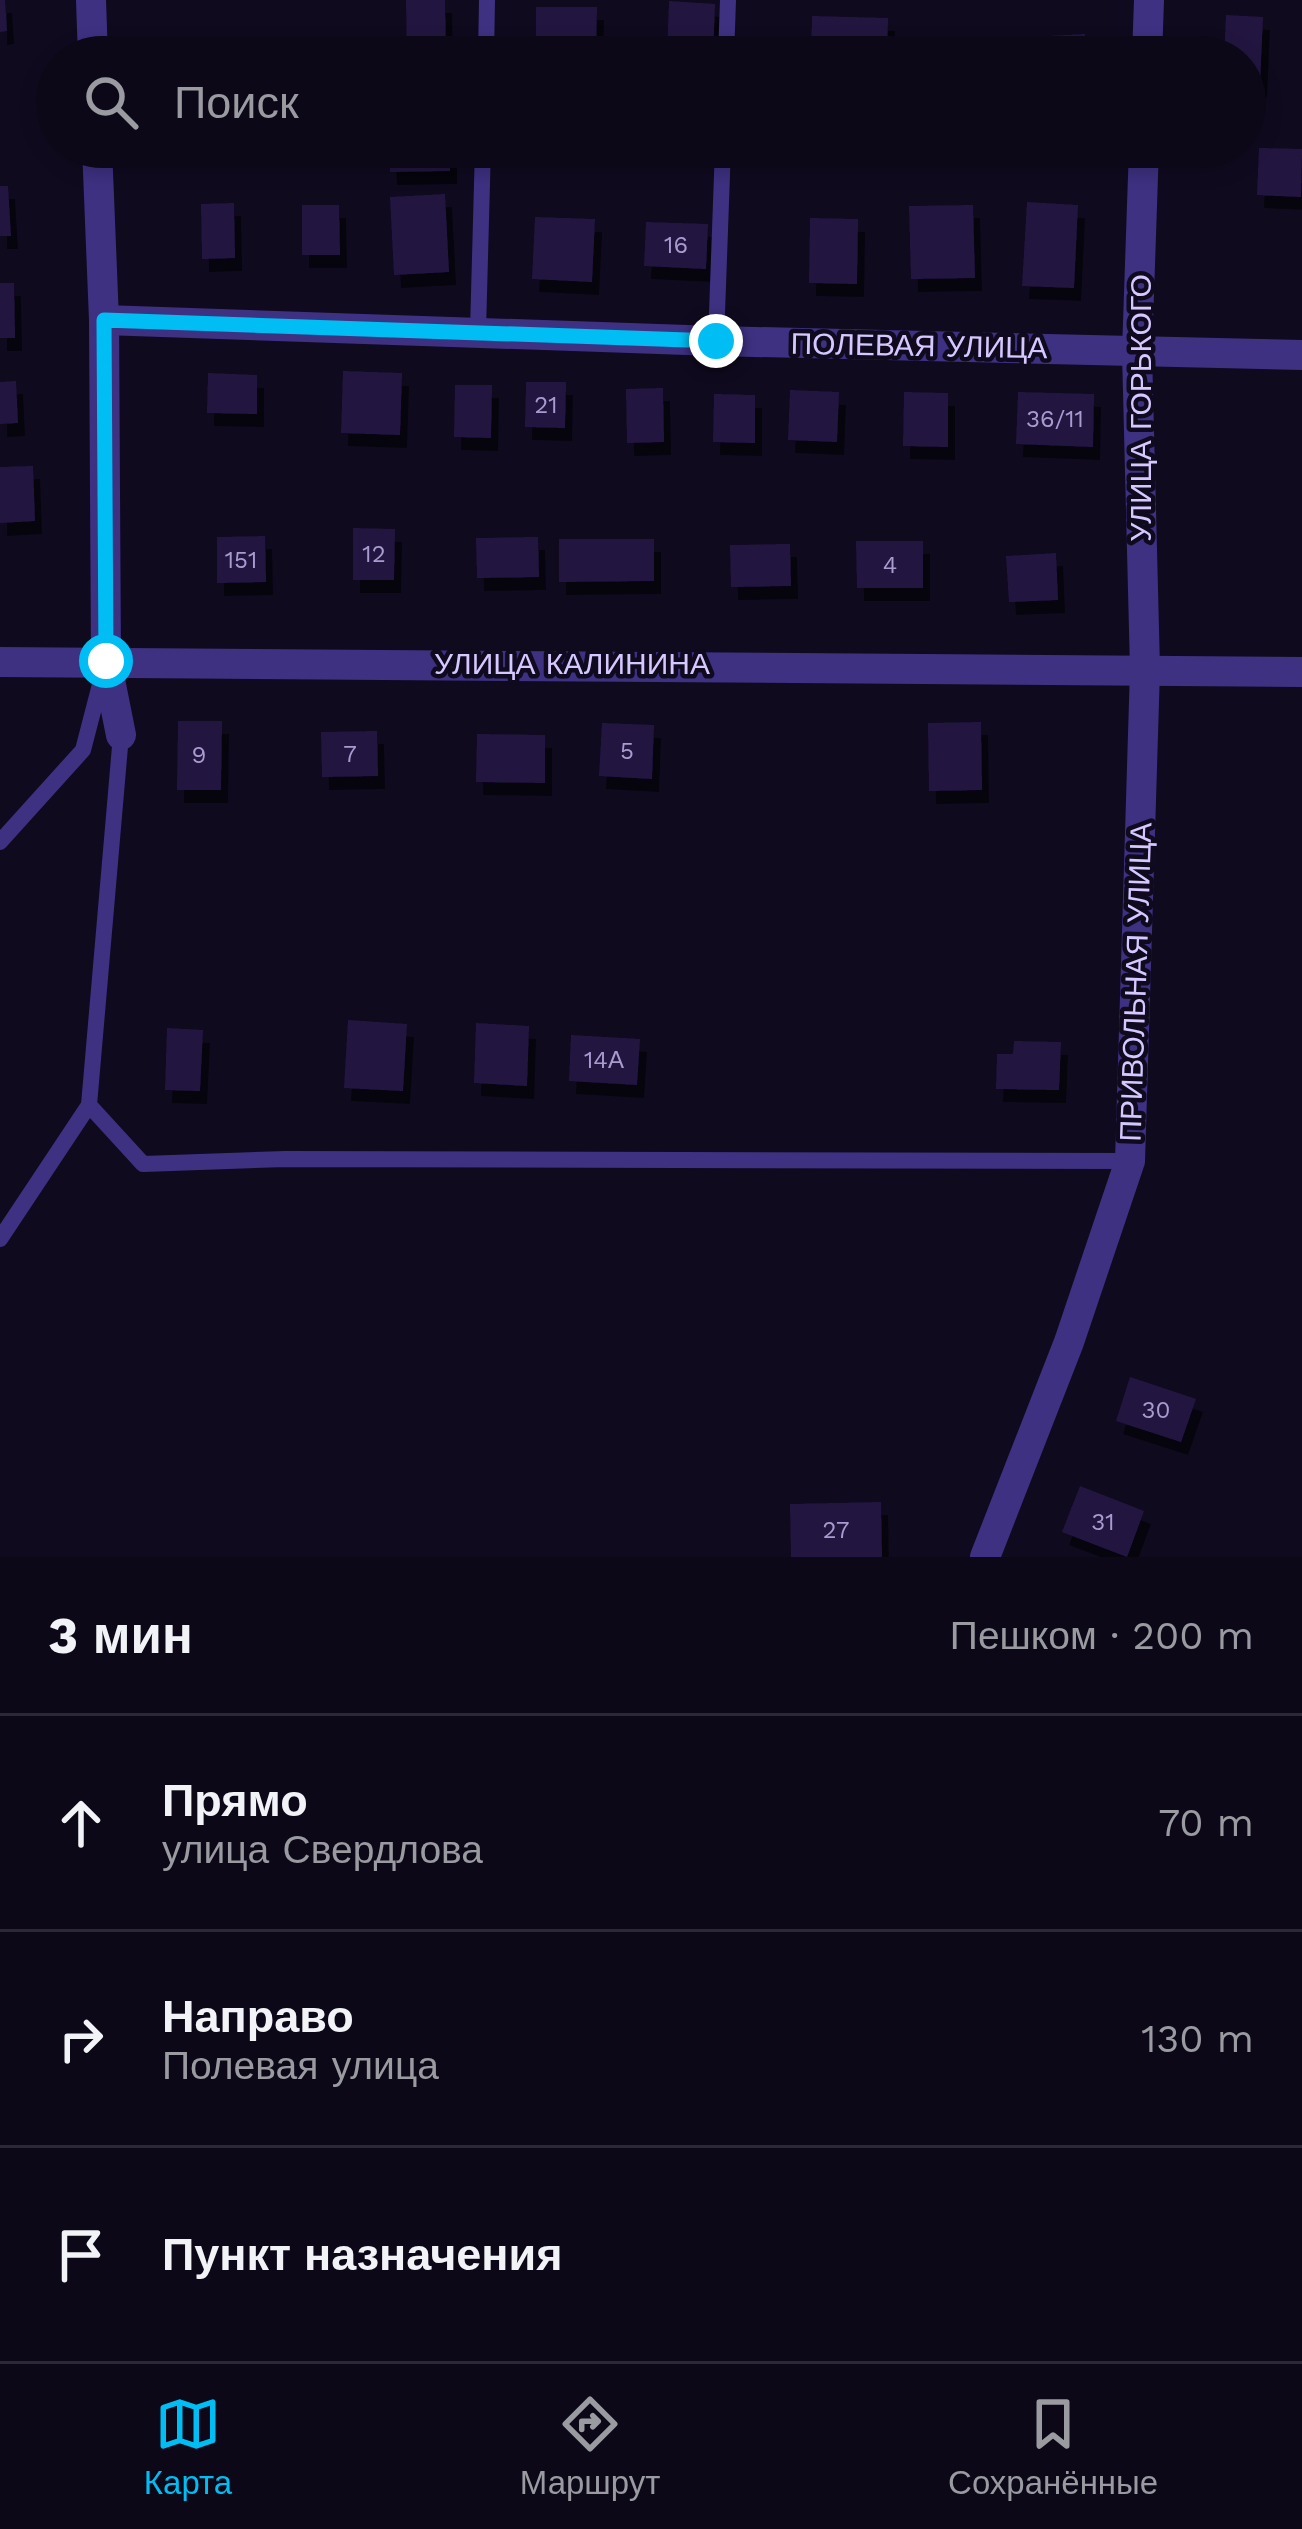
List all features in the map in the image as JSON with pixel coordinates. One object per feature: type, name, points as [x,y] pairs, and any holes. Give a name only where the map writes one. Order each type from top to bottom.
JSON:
[{"type":"street","points":[[91,0],[93,36]]},
{"type":"street","points":[[1148,36],[1149,0]]},
{"type":"street","points":[[98,168],[104,320],[106,661],[122,735]]},
{"type":"street","name":"УЛИЦА ГОРЬКОГО","points":[[1143,168],[1137,352],[1145,669]]},
{"type":"street","name":"ПОЛЕВАЯ УЛИЦА","points":[[104,320],[1302,355]]},
{"type":"street","name":"УЛИЦА КАЛИНИНА","points":[[0,662],[1302,672]]},
{"type":"street","name":"ПРИВОЛЬНАЯ УЛИЦА","points":[[985,1557],[1069,1342],[1130,1161],[1145,669]]},
{"type":"lane","points":[[486,36],[487,0]]},
{"type":"lane","points":[[727,36],[728,0]]},
{"type":"lane","points":[[478,331],[482,168]]},
{"type":"lane","points":[[716,341],[722,168]]},
{"type":"lane","points":[[0,842],[83,750],[106,661]]},
{"type":"lane","points":[[0,1239],[89,1105],[122,735]]},
{"type":"lane","points":[[89,1105],[143,1164],[285,1159],[1130,1161]]},
{"type":"building","points":[[0,0],[5,0],[7,31],[0,32]]},
{"type":"building","points":[[406,0],[445,0],[446,36],[407,36]]},
{"type":"building","points":[[669,1],[715,4],[714,36],[668,36]]},
{"type":"building","points":[[536,7],[597,7],[596,36],[536,36]]},
{"type":"building","points":[[1226,15],[1263,17],[1262,36],[1225,36]]},
{"type":"building","points":[[812,16],[888,18],[888,36],[812,36]]},
{"type":"building","points":[[1266,148],[1302,149],[1301,197],[1257,195],[1258,168],[1266,168]]},
{"type":"building","points":[[390,168],[450,168],[450,171],[390,172]]},
{"type":"building","points":[[0,186],[8,186],[11,236],[0,236]]},
{"type":"building","points":[[445,194],[449,272],[394,275],[390,197]]},
{"type":"building","points":[[1027,202],[1078,205],[1074,288],[1022,286]]},
{"type":"building","points":[[234,203],[235,258],[202,259],[201,204]]},
{"type":"building","points":[[302,205],[339,205],[340,255],[302,255]]},
{"type":"building","points":[[973,205],[975,278],[911,279],[909,206]]},
{"type":"building","points":[[535,217],[595,219],[592,282],[532,279]]},
{"type":"building","points":[[810,218],[858,219],[857,284],[809,283]]},
{"type":"building","points":[[646,222],[708,224],[706,269],[644,266]]},
{"type":"building","points":[[0,283],[14,283],[15,338],[0,338]]},
{"type":"building","points":[[343,371],[402,373],[400,435],[341,433]]},
{"type":"building","points":[[208,373],[257,375],[257,414],[207,413]]},
{"type":"building","points":[[16,381],[18,423],[0,424],[0,382]]},
{"type":"building","points":[[526,382],[566,382],[565,428],[525,427]]},
{"type":"building","points":[[455,385],[492,385],[491,438],[454,437]]},
{"type":"building","points":[[663,388],[664,442],[627,443],[626,389]]},
{"type":"building","points":[[790,390],[839,392],[837,442],[788,440]]},
{"type":"building","points":[[904,392],[948,393],[948,447],[903,446]]},
{"type":"building","points":[[1018,392],[1094,394],[1093,447],[1016,444]]},
{"type":"building","points":[[714,394],[755,395],[755,443],[713,442]]},
{"type":"building","points":[[33,466],[35,521],[0,523],[0,467]]},
{"type":"building","points":[[353,528],[395,529],[394,580],[353,580]]},
{"type":"building","points":[[265,536],[266,582],[217,583],[217,537]]},
{"type":"building","points":[[538,537],[539,577],[477,578],[476,538]]},
{"type":"building","points":[[559,539],[654,539],[654,581],[559,582]]},
{"type":"building","points":[[856,541],[923,541],[923,588],[857,588]]},
{"type":"building","points":[[790,544],[791,586],[731,587],[730,545]]},
{"type":"building","points":[[1056,553],[1058,600],[1009,602],[1006,556]]},
{"type":"building","points":[[178,721],[222,721],[221,790],[177,790]]},
{"type":"building","points":[[981,722],[982,790],[929,791],[928,723]]},
{"type":"building","points":[[602,723],[654,725],[652,779],[599,776]]},
{"type":"building","points":[[377,731],[378,776],[322,777],[321,732]]},
{"type":"building","points":[[477,734],[545,735],[545,783],[476,782]]},
{"type":"building","points":[[348,1020],[407,1024],[403,1091],[344,1088]]},
{"type":"building","points":[[476,1023],[529,1026],[527,1086],[474,1083]]},
{"type":"building","points":[[167,1028],[203,1030],[200,1091],[165,1090]]},
{"type":"building","points":[[571,1035],[640,1039],[637,1085],[569,1081]]},
{"type":"building","points":[[1014,1041],[1061,1042],[1059,1090],[996,1089],[997,1054],[1013,1054]]},
{"type":"building","points":[[1130,1377],[1196,1399],[1181,1442],[1116,1421]]},
{"type":"building","points":[[1080,1486],[1144,1511],[1127,1557],[1062,1532]]},
{"type":"building","points":[[881,1502],[882,1557],[791,1557],[790,1504]]},
{"type":"route","points":[[106,661],[104,320],[716,341]]}]
